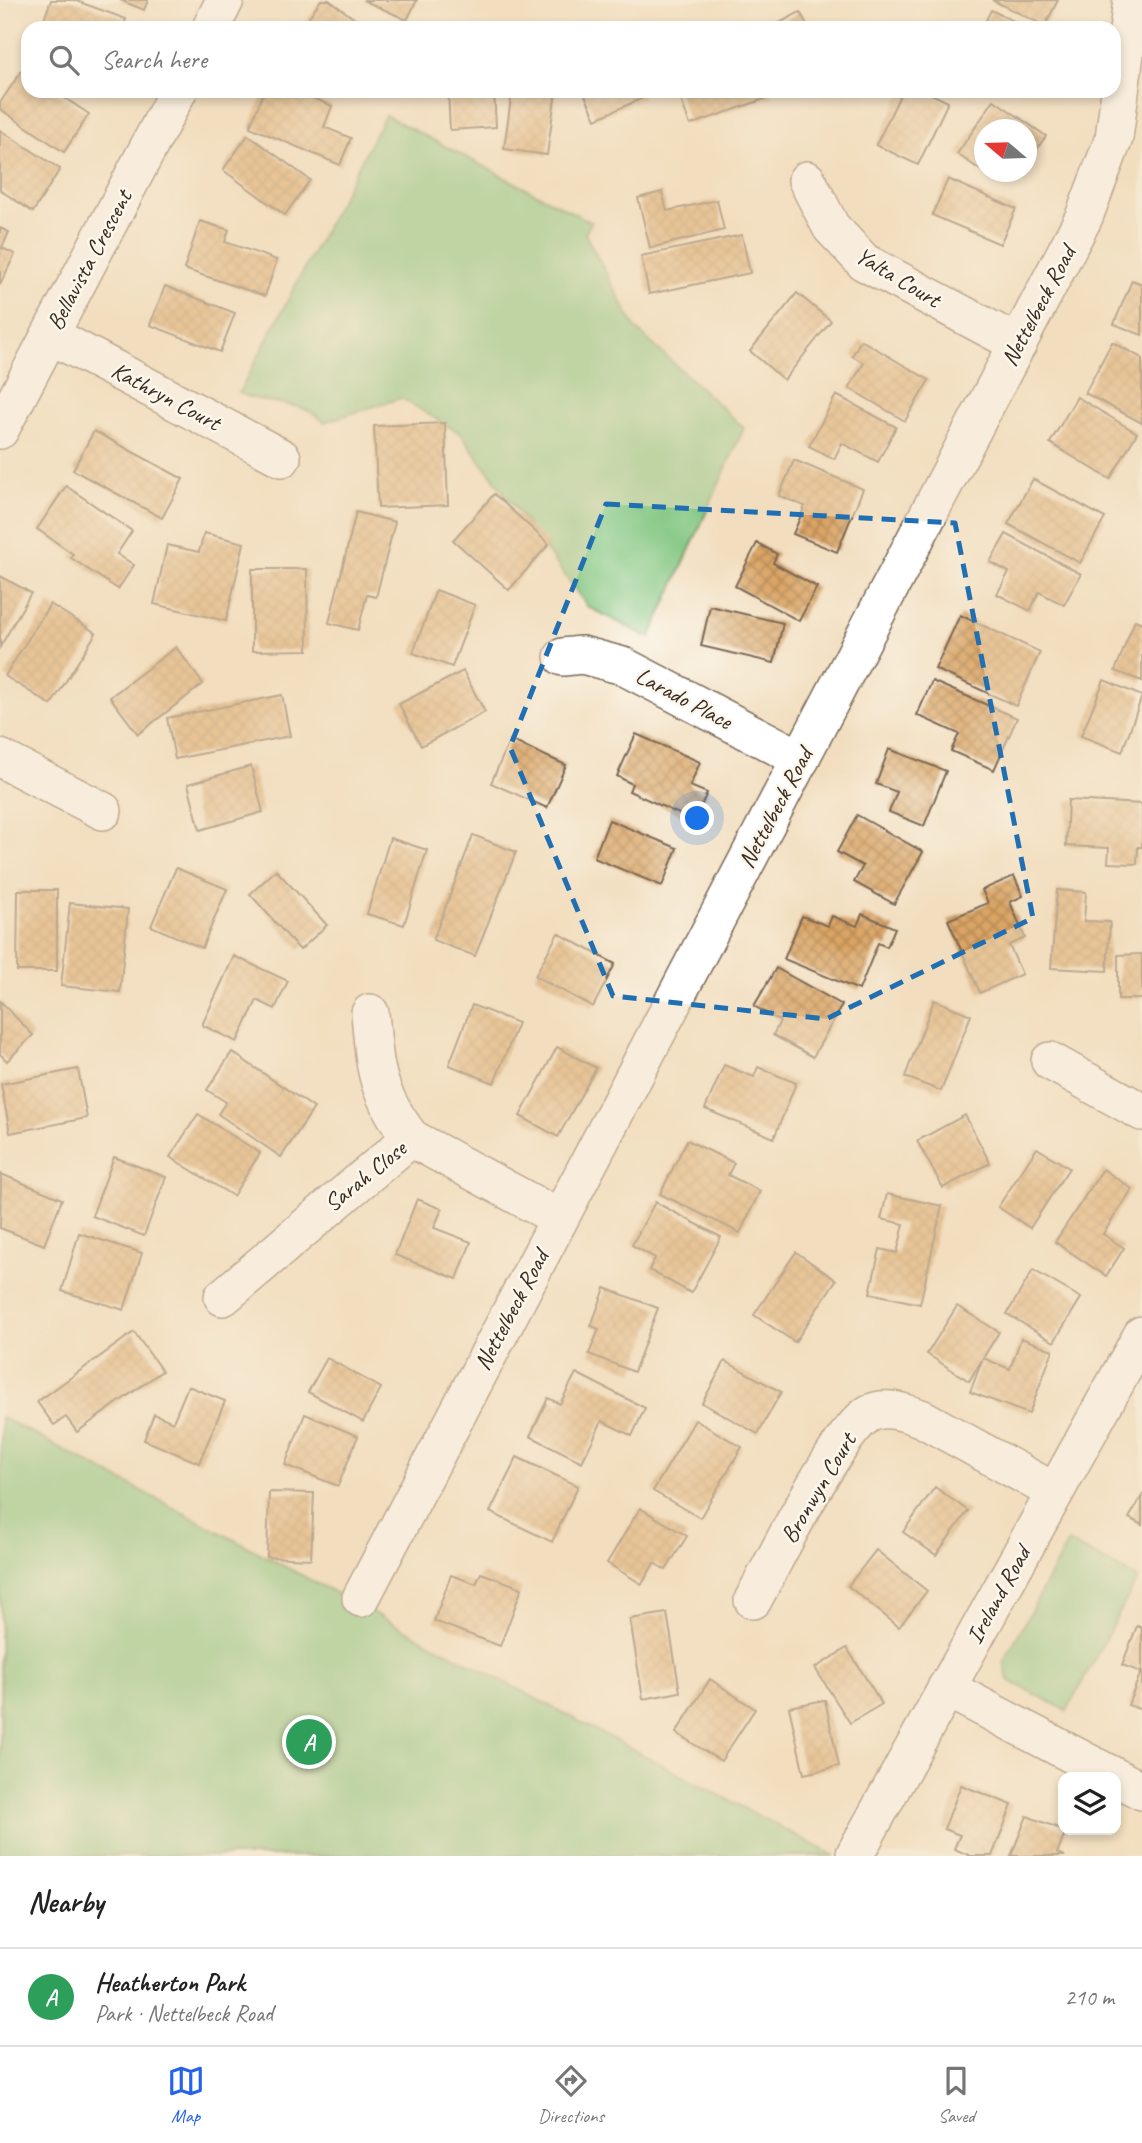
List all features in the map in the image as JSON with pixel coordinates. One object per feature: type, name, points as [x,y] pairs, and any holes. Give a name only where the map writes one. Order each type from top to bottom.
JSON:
[{"type":"street","points":[[215,21],[226,0]]},
{"type":"street","name":"Nettelbeck Road","points":[[362,1598],[1084,216],[1107,164],[1121,102],[1132,0]]},
{"type":"street","name":"Bellavista Crescent","points":[[0,430],[174,98]]},
{"type":"street","name":"Yalta Court","points":[[807,180],[831,227],[864,262],[1018,344]]},
{"type":"street","name":"Kathryn Court","points":[[50,335],[282,458]]},
{"type":"street","name":"Larado Place","points":[[563,657],[592,656],[623,666],[801,759]]},
{"type":"street","points":[[0,758],[103,811]]},
{"type":"street","points":[[370,1013],[376,1073],[382,1094],[411,1138]]},
{"type":"street","points":[[1049,1061],[1142,1112]]},
{"type":"street","name":"Sarah Close","points":[[223,1297],[411,1138],[559,1218]]},
{"type":"street","name":"Ireland Road","points":[[855,1854],[1142,1337]]},
{"type":"street","name":"Bronwyn Court","points":[[752,1600],[841,1442],[868,1414],[876,1411],[905,1412],[923,1419],[1055,1492]]},
{"type":"street","points":[[946,1688],[1142,1791]]},
{"type":"highlighted area","points":[[606,504],[955,523],[1033,918],[826,1019],[613,996],[510,747]]},
{"type":"green space","points":[[385,115],[591,222],[585,234],[636,329],[744,428],[650,638],[588,607],[461,434],[401,398],[324,422],[304,409],[239,393]]},
{"type":"green space","points":[[1,1417],[835,1856],[0,1856]]},
{"type":"green space","points":[[1068,1542],[1138,1578],[1067,1711],[1008,1680],[1004,1661]]},
{"type":"building","points":[[51,0],[74,0],[126,19],[125,21],[44,21]]},
{"type":"building","points":[[120,0],[148,0],[144,10]]},
{"type":"building","points":[[321,0],[329,0],[358,21],[306,21]]},
{"type":"building","points":[[363,0],[417,0],[407,20]]},
{"type":"building","points":[[992,0],[1058,0],[1048,21],[1035,21]]},
{"type":"building","points":[[991,10],[1014,21],[986,21]]},
{"type":"building","points":[[800,12],[805,21],[783,21]]},
{"type":"building","points":[[21,72],[21,98],[65,98],[89,114],[64,152],[0,109],[0,103]]},
{"type":"building","points":[[261,98],[313,98],[332,106],[324,127],[351,138],[340,165],[250,127]]},
{"type":"building","points":[[448,98],[494,98],[496,127],[450,130]]},
{"type":"building","points":[[511,98],[555,98],[547,155],[504,149]]},
{"type":"building","points":[[586,98],[643,98],[596,119]]},
{"type":"building","points":[[680,98],[767,98],[690,125]]},
{"type":"building","points":[[899,98],[940,98],[948,102],[918,165],[876,145]]},
{"type":"building","points":[[994,100],[1021,119],[981,119]]},
{"type":"building","points":[[974,129],[974,166],[957,154]]},
{"type":"building","points":[[0,130],[60,169],[33,212],[0,190]]},
{"type":"building","points":[[1037,130],[1046,136],[1037,149]]},
{"type":"building","points":[[248,135],[310,180],[285,215],[223,170]]},
{"type":"building","points":[[948,179],[1016,209],[1000,244],[932,215]]},
{"type":"building","points":[[662,192],[667,211],[717,200],[724,230],[650,248],[638,198]]},
{"type":"building","points":[[200,221],[229,230],[225,242],[277,260],[265,296],[184,269]]},
{"type":"building","points":[[0,228],[9,232],[2,248],[15,254],[0,285]]},
{"type":"building","points":[[742,235],[750,273],[649,294],[641,256]]},
{"type":"building","points":[[1132,280],[1142,284],[1142,335],[1114,324]]},
{"type":"building","points":[[165,286],[235,313],[220,352],[150,325]]},
{"type":"building","points":[[797,293],[831,321],[784,380],[750,351]]},
{"type":"building","points":[[861,340],[929,380],[905,421],[849,388],[864,363],[852,356]]},
{"type":"building","points":[[1112,342],[1142,358],[1142,423],[1085,393]]},
{"type":"building","points":[[836,395],[896,427],[878,462],[842,443],[834,459],[809,446]]},
{"type":"building","points":[[1077,397],[1137,433],[1110,479],[1050,443]]},
{"type":"building","points":[[445,423],[448,505],[378,508],[374,426]]},
{"type":"building","points":[[94,431],[183,479],[162,518],[73,470]]},
{"type":"building","points":[[794,460],[863,489],[837,552],[793,534],[805,506],[779,496]]},
{"type":"building","points":[[1033,479],[1105,518],[1080,563],[1008,524]]},
{"type":"building","points":[[66,486],[132,531],[117,554],[134,565],[118,589],[71,558],[73,554],[37,529]]},
{"type":"building","points":[[494,494],[549,544],[509,590],[453,540]]},
{"type":"building","points":[[356,512],[395,522],[376,597],[367,595],[358,630],[329,623]]},
{"type":"building","points":[[204,533],[244,543],[226,621],[154,604],[167,545],[199,552]]},
{"type":"building","points":[[1006,534],[1081,574],[1064,605],[1039,592],[1030,611],[997,594],[1009,572],[990,562]]},
{"type":"building","points":[[757,543],[777,554],[773,563],[817,587],[799,621],[735,586]]},
{"type":"building","points":[[252,569],[307,569],[308,650],[252,651]]},
{"type":"building","points":[[0,576],[31,593],[0,647]]},
{"type":"building","points":[[436,590],[475,605],[452,667],[413,653]]},
{"type":"building","points":[[50,604],[96,633],[51,705],[5,676]]},
{"type":"building","points":[[710,606],[783,623],[774,663],[701,646]]},
{"type":"building","points":[[960,615],[1040,652],[1016,706],[935,669]]},
{"type":"building","points":[[1135,620],[1142,623],[1142,681],[1115,671]]},
{"type":"building","points":[[176,647],[203,684],[138,734],[110,697]]},
{"type":"building","points":[[463,671],[485,712],[421,746],[399,704]]},
{"type":"building","points":[[1104,680],[1142,696],[1122,752],[1081,736]]},
{"type":"building","points":[[932,681],[1017,718],[994,770],[951,751],[959,734],[917,715]]},
{"type":"building","points":[[282,695],[290,736],[175,759],[167,718]]},
{"type":"building","points":[[636,734],[700,762],[690,786],[707,793],[694,821],[629,791],[632,784],[617,776]]},
{"type":"building","points":[[510,740],[566,765],[547,808],[491,783]]},
{"type":"building","points":[[889,749],[946,771],[924,826],[889,812],[897,792],[876,784]]},
{"type":"building","points":[[251,766],[263,812],[200,830],[188,784]]},
{"type":"building","points":[[1068,800],[1142,804],[1142,847],[1138,847],[1137,864],[1108,863],[1109,848],[1066,846]]},
{"type":"building","points":[[857,815],[923,852],[894,904],[854,882],[863,866],[837,852]]},
{"type":"building","points":[[609,820],[677,848],[662,886],[594,858]]},
{"type":"building","points":[[473,835],[516,852],[475,956],[433,940]]},
{"type":"building","points":[[390,838],[427,850],[404,925],[367,914]]},
{"type":"building","points":[[176,868],[227,889],[202,948],[151,926]]},
{"type":"building","points":[[276,870],[327,925],[300,950],[250,894]]},
{"type":"building","points":[[1014,876],[1023,896],[1010,902],[1025,938],[1009,945],[1022,974],[980,993],[948,920],[988,903],[982,890]]},
{"type":"building","points":[[18,890],[57,890],[57,971],[17,971]]},
{"type":"building","points":[[1057,890],[1086,892],[1084,921],[1110,922],[1107,971],[1051,968]]},
{"type":"building","points":[[70,903],[128,909],[120,992],[61,986]]},
{"type":"building","points":[[862,914],[895,928],[887,947],[878,943],[859,990],[784,959],[802,916],[828,926],[832,916],[857,926]]},
{"type":"building","points":[[558,933],[615,964],[593,1007],[535,976]]},
{"type":"building","points":[[1142,954],[1142,999],[1118,999],[1118,955]]},
{"type":"building","points":[[234,956],[288,981],[275,1009],[257,1000],[237,1042],[202,1025]]},
{"type":"building","points":[[776,968],[842,1005],[813,1057],[773,1035],[780,1021],[754,1006]]},
{"type":"building","points":[[934,1000],[971,1015],[941,1091],[905,1077]]},
{"type":"building","points":[[0,1001],[33,1035],[7,1061],[0,1054]]},
{"type":"building","points":[[472,1005],[518,1023],[494,1083],[449,1065]]},
{"type":"building","points":[[557,1047],[596,1068],[558,1137],[520,1116]]},
{"type":"building","points":[[232,1052],[314,1108],[281,1157],[218,1114],[226,1102],[207,1090]]},
{"type":"building","points":[[724,1065],[754,1077],[758,1067],[796,1083],[774,1138],[705,1109]]},
{"type":"building","points":[[78,1069],[87,1118],[10,1133],[1,1084]]},
{"type":"building","points":[[198,1114],[260,1153],[233,1196],[170,1157]]},
{"type":"building","points":[[965,1115],[990,1163],[943,1188],[917,1141]]},
{"type":"building","points":[[687,1140],[734,1163],[728,1175],[760,1191],[740,1233],[660,1194]]},
{"type":"building","points":[[1037,1148],[1069,1168],[1030,1228],[998,1207]]},
{"type":"building","points":[[114,1157],[166,1177],[144,1236],[92,1216]]},
{"type":"building","points":[[1103,1169],[1132,1189],[1103,1234],[1124,1248],[1106,1276],[1055,1242]]},
{"type":"building","points":[[1,1174],[62,1199],[44,1245],[0,1228]]},
{"type":"building","points":[[887,1194],[942,1206],[920,1304],[870,1293],[880,1249],[897,1253],[904,1224],[881,1219]]},
{"type":"building","points":[[417,1199],[442,1209],[434,1228],[471,1242],[457,1279],[395,1255]]},
{"type":"building","points":[[655,1202],[721,1237],[691,1293],[649,1270],[655,1258],[632,1245]]},
{"type":"building","points":[[79,1233],[142,1253],[124,1310],[62,1291]]},
{"type":"building","points":[[796,1252],[836,1280],[795,1342],[754,1315]]},
{"type":"building","points":[[1033,1270],[1081,1298],[1054,1342],[1007,1314]]},
{"type":"building","points":[[605,1288],[658,1308],[634,1372],[589,1354],[599,1329],[591,1326]]},
{"type":"building","points":[[957,1306],[999,1332],[969,1381],[927,1354]]},
{"type":"building","points":[[134,1332],[162,1371],[77,1432],[66,1417],[54,1425],[37,1402]]},
{"type":"building","points":[[1021,1338],[1053,1350],[1029,1414],[970,1392],[983,1358],[1010,1369]]},
{"type":"building","points":[[327,1358],[381,1388],[363,1422],[308,1392]]},
{"type":"building","points":[[725,1361],[781,1392],[758,1434],[702,1403]]},
{"type":"building","points":[[576,1373],[645,1408],[632,1436],[602,1421],[582,1462],[530,1436],[548,1398],[560,1404]]},
{"type":"building","points":[[188,1386],[225,1401],[199,1463],[144,1440],[154,1414],[173,1422]]},
{"type":"building","points":[[305,1414],[358,1436],[338,1486],[285,1465]]},
{"type":"building","points":[[695,1420],[742,1447],[700,1518],[653,1491]]},
{"type":"building","points":[[517,1457],[578,1486],[552,1542],[490,1512]]},
{"type":"building","points":[[935,1487],[968,1511],[936,1555],[903,1532]]},
{"type":"building","points":[[269,1492],[314,1493],[311,1559],[267,1557]]},
{"type":"building","points":[[1142,1496],[1142,1525],[1129,1518]]},
{"type":"building","points":[[640,1508],[687,1536],[666,1570],[654,1563],[642,1584],[607,1563]]},
{"type":"building","points":[[876,1550],[927,1591],[899,1627],[848,1586]]},
{"type":"building","points":[[481,1573],[522,1588],[500,1646],[434,1621],[451,1575],[476,1584]]},
{"type":"building","points":[[667,1613],[680,1692],[643,1699],[630,1619]]},
{"type":"building","points":[[1137,1626],[1142,1628],[1142,1710],[1128,1705],[1141,1672],[1122,1665]]},
{"type":"building","points":[[847,1648],[882,1704],[850,1723],[815,1668]]},
{"type":"building","points":[[710,1679],[755,1709],[721,1761],[676,1733]]},
{"type":"building","points":[[825,1700],[839,1766],[804,1774],[789,1707]]},
{"type":"building","points":[[961,1785],[1012,1805],[992,1856],[971,1856],[954,1849],[960,1835],[944,1829]]},
{"type":"building","points":[[1027,1816],[1058,1828],[1058,1835],[1064,1835],[1057,1853],[1065,1856],[1011,1856]]},
{"type":"place","name":"Heatherton Park","points":[[309,1742]]}]
